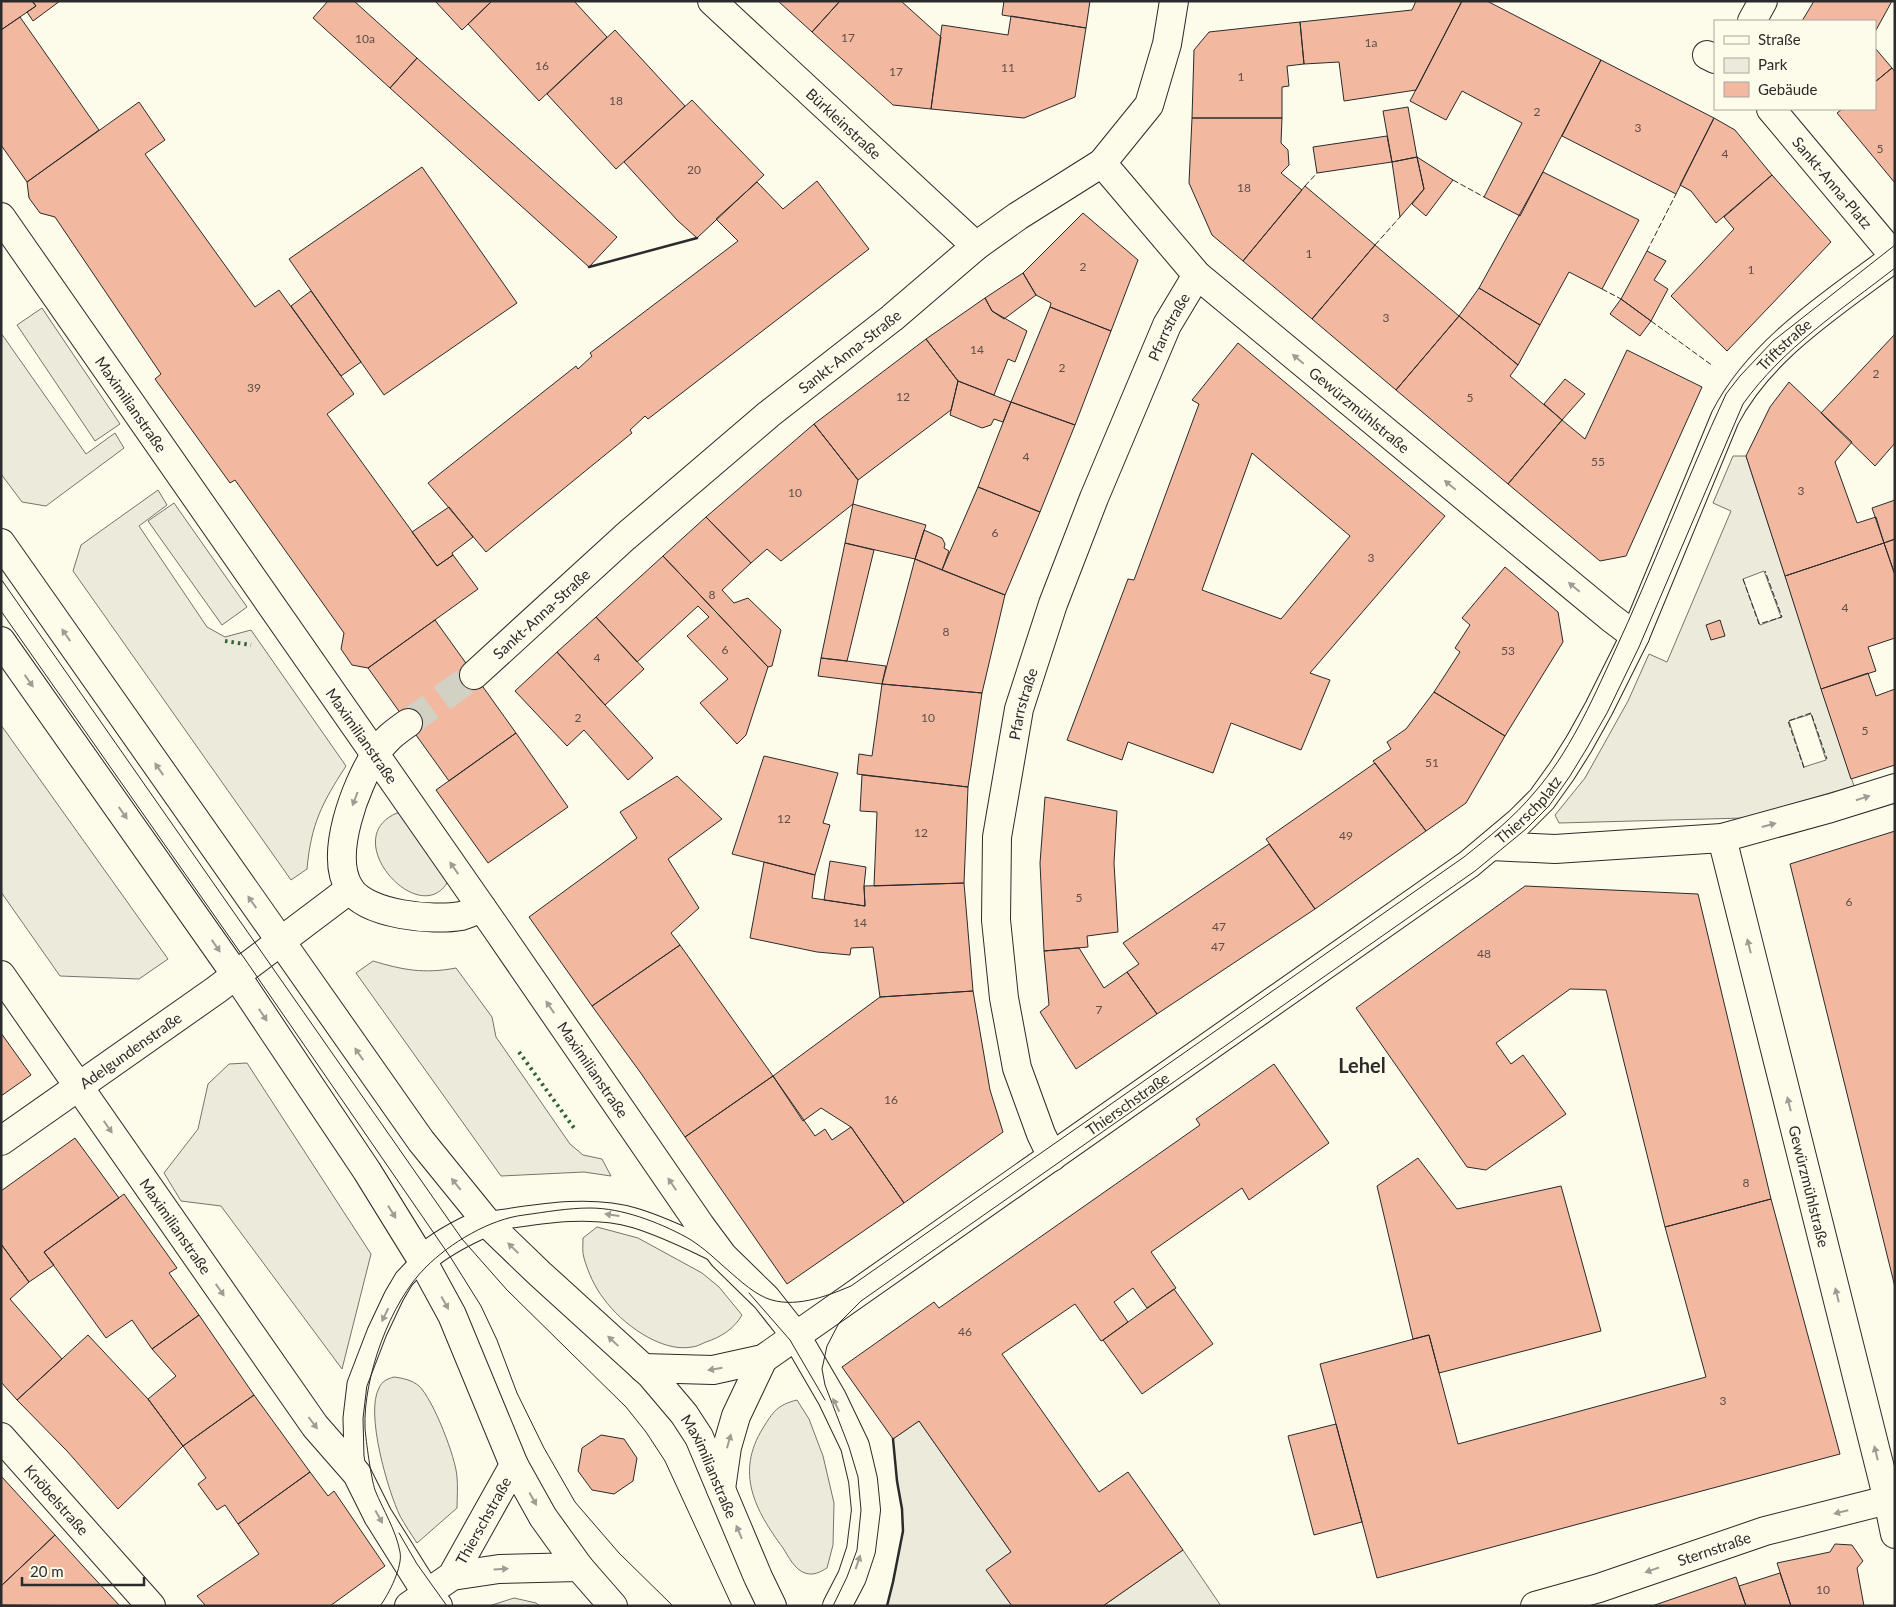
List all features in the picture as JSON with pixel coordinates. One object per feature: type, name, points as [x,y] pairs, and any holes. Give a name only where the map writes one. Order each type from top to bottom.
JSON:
[{"type":"street","name":"Bürkleinstraße","points":[[712,1],[976,246]]},
{"type":"street","name":"Sankt-Anna-Straße","points":[[474,675],[625,537],[769,414],[892,318],[976,246],[1018,216],[1102,163],[1149,105],[1168,44],[1174,1]]},
{"type":"street","points":[[1753,20],[1763,1]]},
{"type":"street","name":"Sankt-Anna-Platz","points":[[1772,110],[1895,257]]},
{"type":"street","name":"Gewürzmühlstraße","points":[[1102,163],[1196,275],[1635,636]]},
{"type":"street","name":"Maximilianstraße","points":[[1,217],[700,1225],[723,1256],[766,1298],[796,1336],[832,1398],[855,1446],[863,1480],[866,1510],[861,1550],[852,1577],[837,1606]]},
{"type":"street","name":"Triftstraße","points":[[1708,460],[1725,418],[1747,382],[1779,348],[1817,316],[1895,257]]},
{"type":"street","name":"Pfarrstraße","points":[[1052,1157],[1041,1134],[1017,1068],[1004,998],[996,920],[997,837],[1019,709],[1053,604],[1094,498],[1167,325],[1196,275]]},
{"type":"street","name":"Thierschplatz","points":[[1492,846],[1542,799],[1562,772],[1599,708],[1635,636],[1708,460]]},
{"type":"street","name":"Maximilianstraße","points":[[1,542],[420,1140],[486,1222],[643,1368],[684,1414],[699,1437],[772,1606]]},
{"type":"street","points":[[1,641],[247,967],[366,1171],[422,1260],[452,1314],[514,1465],[543,1517],[579,1567],[613,1606]]},
{"type":"street","points":[[408,723],[392,734],[375,754],[359,787],[345,830],[342,850],[343,871],[350,890],[375,908],[411,916],[462,916],[482,908]]},
{"type":"street","name":"Thierschplatz","points":[[1492,846],[1555,849],[1722,838],[1895,788]]},
{"type":"street","name":"Gewürzmühlstraße","points":[[1722,838],[1891,1499],[1895,1534]]},
{"type":"street","name":"Thierschstraße","points":[[643,1368],[713,1370],[763,1359],[1492,846]]},
{"type":"street","points":[[247,967],[350,890]]},
{"type":"street","name":"Adelgundenstraße","points":[[1,1141],[80,1087],[247,967]]},
{"type":"street","name":"Maximilianstraße","points":[[1,975],[315,1426],[357,1474],[424,1602]]},
{"type":"street","points":[[422,1260],[434,1249],[463,1231],[486,1222]]},
{"type":"street","name":"Thierschstraße","points":[[721,1489],[727,1447],[736,1416],[763,1359]]},
{"type":"street","name":"Knöbelstraße","points":[[1,1437],[152,1606]]},
{"type":"street","name":"Thierschstraße","points":[[424,1602],[452,1576],[514,1465]]},
{"type":"street","name":"Sternstraße","points":[[1535,1606],[1599,1588],[1766,1531],[1891,1499]]},
{"type":"street","name":"Thierschstraße","points":[[452,1576],[499,1569],[579,1567]]},
{"type":"lane","name":"Maximilianstraße","points":[[486,1222],[571,1212],[606,1214],[633,1218],[670,1231],[723,1256]]},
{"type":"lane","name":"Maximilianstraße","points":[[357,1474],[354,1457],[353,1418],[357,1384],[377,1332],[394,1296],[404,1280],[422,1260]]},
{"type":"green space","points":[[1,333],[86,454],[115,433],[124,448],[46,506],[22,502],[1,474]]},
{"type":"green space","points":[[158,490],[167,505],[139,526],[207,627],[225,637],[251,630],[346,766],[330,791],[319,814],[311,839],[307,869],[291,880],[73,571],[81,545]]},
{"type":"green space","points":[[1,725],[168,959],[139,979],[60,976],[1,892]]},
{"type":"green space","points":[[397,813],[405,815],[445,875],[447,883],[434,894],[419,895],[403,888],[389,875],[379,858],[375,841],[381,825]]},
{"type":"green space","points":[[373,961],[394,967],[424,971],[456,968],[492,1017],[496,1037],[570,1144],[583,1155],[602,1159],[611,1176],[584,1172],[501,1176],[356,973]]},
{"type":"green space","points":[[247,1063],[371,1254],[342,1369],[221,1206],[181,1201],[164,1173],[198,1129],[208,1084],[229,1064]]},
{"type":"green space","points":[[597,1227],[638,1238],[702,1273],[719,1287],[742,1315],[727,1332],[694,1347],[680,1348],[668,1345],[655,1341],[643,1334],[611,1308],[601,1295],[590,1274],[583,1256],[583,1238]]},
{"type":"green space","points":[[394,1377],[413,1382],[425,1393],[443,1429],[456,1468],[457,1508],[417,1543],[400,1516],[395,1504],[384,1471],[376,1433],[375,1400],[382,1384]]},
{"type":"green space","points":[[797,1400],[809,1419],[823,1456],[834,1503],[833,1545],[827,1568],[811,1574],[801,1571],[795,1566],[764,1520],[752,1491],[750,1476],[750,1460],[763,1428],[776,1410],[785,1404]]},
{"type":"green space","points":[[919,1421],[1011,1552],[987,1570],[1012,1606],[887,1606],[903,1531],[893,1439]]},
{"type":"green space","points":[[1183,1550],[1221,1606],[1103,1606]]},
{"type":"green space","points":[[514,1598],[536,1603],[540,1606],[489,1606]]},
{"type":"shaded area","points":[[42,308],[120,424],[95,441],[17,325]]},
{"type":"shaded area","points":[[1733,456],[1746,456],[1854,786],[1744,818],[1559,823],[1555,815],[1585,778],[1628,701],[1649,654],[1667,662],[1731,511],[1713,503]],"holes":[[[1764,571],[1781,617],[1760,625],[1743,579]],[[1811,714],[1826,760],[1804,767],[1789,721]]]},
{"type":"shaded area","points":[[174,503],[247,607],[222,625],[148,521]]},
{"type":"building","points":[[1,1],[32,1],[36,6],[1,30]]},
{"type":"building","points":[[32,1],[60,1],[33,21],[27,12],[36,6]]},
{"type":"building","points":[[328,1],[354,1],[417,58],[390,88],[313,18]]},
{"type":"building","points":[[435,1],[492,1],[462,30]]},
{"type":"building","points":[[492,1],[574,1],[607,37],[539,101],[468,24]]},
{"type":"building","points":[[778,1],[840,1],[812,32]]},
{"type":"building","points":[[840,1],[901,1],[941,37],[931,109],[893,105],[812,32]]},
{"type":"building","points":[[1004,1],[1090,1],[1086,28],[1002,15]]},
{"type":"building","points":[[1416,1],[1462,1],[1416,90],[1344,101],[1339,62],[1304,64],[1300,22],[1412,10]]},
{"type":"building","points":[[1462,1],[1487,1],[1601,60],[1520,216],[1484,197],[1522,123],[1462,91],[1446,120],[1410,101]]},
{"type":"building","points":[[1814,1],[1892,1],[1876,30],[1876,20],[1803,20]]},
{"type":"building","points":[[1011,16],[1086,28],[1075,97],[1024,118],[931,109],[942,25],[1008,35]]},
{"type":"building","points":[[20,17],[99,130],[27,182],[1,145],[1,30]]},
{"type":"building","points":[[1300,22],[1304,64],[1287,66],[1289,86],[1282,87],[1282,118],[1192,118],[1194,50],[1209,32]]},
{"type":"building","points":[[615,30],[685,106],[616,169],[547,94]]},
{"type":"building","points":[[1876,49],[1892,68],[1876,81]]},
{"type":"building","points":[[417,58],[617,237],[589,267],[390,88]]},
{"type":"building","points":[[1601,60],[1714,118],[1676,194],[1562,136]]},
{"type":"building","points":[[1892,68],[1895,72],[1895,183],[1837,113],[1841,110],[1876,110],[1876,81]]},
{"type":"building","points":[[692,100],[764,175],[697,238],[678,221],[624,162]]},
{"type":"building","points":[[139,102],[165,140],[145,154],[255,307],[279,290],[354,394],[327,414],[437,566],[453,555],[478,589],[368,668],[352,665],[341,649],[344,633],[235,480],[230,483],[155,379],[161,374],[55,217],[40,213],[29,198],[27,182]]},
{"type":"building","points":[[1408,107],[1417,157],[1392,162],[1383,111]]},
{"type":"building","points":[[1192,118],[1282,118],[1281,143],[1288,150],[1289,165],[1281,173],[1302,190],[1243,261],[1212,235],[1189,183]]},
{"type":"building","points":[[1714,118],[1735,130],[1772,175],[1716,223],[1691,191],[1680,185]]},
{"type":"building","points":[[1387,136],[1392,162],[1317,173],[1313,147]]},
{"type":"building","points":[[1417,157],[1453,180],[1426,216],[1412,204],[1424,189]]},
{"type":"building","points":[[1417,157],[1424,189],[1400,217],[1392,162]]},
{"type":"building","points":[[422,167],[517,303],[384,395],[289,259]]},
{"type":"building","points":[[1543,172],[1639,220],[1602,289],[1569,272],[1540,325],[1479,288]]},
{"type":"building","points":[[1772,175],[1831,242],[1727,351],[1671,296],[1734,229],[1724,217]]},
{"type":"building","points":[[817,181],[869,249],[648,419],[645,416],[630,430],[632,433],[486,552],[428,483],[576,366],[578,369],[592,356],[590,353],[738,241],[716,219],[757,182],[783,209]]},
{"type":"building","points":[[1305,186],[1375,245],[1312,319],[1243,261]]},
{"type":"building","points":[[1083,213],[1138,260],[1111,331],[1050,307],[1051,303],[1036,295],[1023,273]]},
{"type":"building","points":[[1375,245],[1459,316],[1396,390],[1312,319]]},
{"type":"building","points":[[1647,251],[1666,261],[1654,280],[1668,289],[1651,321],[1621,299]]},
{"type":"building","points":[[1023,273],[1036,295],[1004,319],[992,311],[985,298]]},
{"type":"building","points":[[1479,288],[1540,325],[1518,365],[1459,316]]},
{"type":"building","points":[[311,291],[361,362],[341,376],[291,306]]},
{"type":"building","points":[[985,298],[992,311],[1027,331],[1015,362],[1008,359],[994,395],[958,381],[926,339]]},
{"type":"building","points":[[1621,299],[1651,321],[1640,336],[1610,314]]},
{"type":"building","points":[[1050,307],[1111,331],[1075,425],[1011,402]]},
{"type":"building","points":[[1459,316],[1518,365],[1510,376],[1562,420],[1508,484],[1396,390]]},
{"type":"building","points":[[1895,334],[1895,443],[1875,466],[1821,413]]},
{"type":"building","points":[[926,339],[958,381],[951,410],[858,480],[814,424]]},
{"type":"building","points":[[1238,343],[1445,516],[1310,673],[1330,680],[1301,750],[1231,723],[1213,773],[1128,742],[1122,760],[1067,740],[1128,579],[1134,580],[1199,404],[1192,400]],"holes":[[[1252,453],[1350,536],[1281,619],[1202,590]]]},
{"type":"building","points":[[1627,350],[1702,387],[1626,556],[1600,561],[1508,484],[1562,420],[1585,439]]},
{"type":"building","points":[[1565,379],[1585,394],[1562,420],[1544,404]]},
{"type":"building","points":[[958,381],[1011,402],[1003,422],[994,419],[991,425],[982,428],[950,415]]},
{"type":"building","points":[[1789,382],[1852,442],[1835,462],[1857,523],[1876,517],[1884,543],[1785,576],[1746,456],[1770,407]]},
{"type":"building","points":[[1011,402],[1075,425],[1040,512],[978,487]]},
{"type":"building","points":[[814,424],[858,480],[853,504],[781,561],[767,549],[751,563],[706,517]]},
{"type":"building","points":[[978,487],[1040,512],[1005,595],[942,570]]},
{"type":"building","points":[[1895,500],[1895,539],[1884,543],[1872,508]]},
{"type":"building","points":[[853,504],[926,525],[915,559],[845,543]]},
{"type":"building","points":[[449,507],[473,537],[437,566],[412,532]]},
{"type":"building","points":[[706,517],[751,563],[722,590],[734,603],[748,598],[781,630],[772,666],[768,667],[663,556]]},
{"type":"building","points":[[924,530],[942,538],[945,544],[944,548],[949,551],[942,570],[915,559]]},
{"type":"building","points":[[1895,539],[1895,575],[1884,543]]},
{"type":"building","points":[[845,543],[874,550],[847,661],[821,658]]},
{"type":"building","points":[[1884,543],[1895,575],[1895,638],[1868,647],[1876,671],[1821,689],[1785,576]]},
{"type":"building","points":[[663,556],[768,667],[746,735],[737,744],[700,703],[728,679],[687,636],[709,617],[698,606],[637,662],[596,617]]},
{"type":"building","points":[[915,559],[1005,595],[982,693],[882,684]]},
{"type":"building","points":[[1505,567],[1558,612],[1563,642],[1505,736],[1434,692],[1460,652],[1455,648],[1470,625],[1462,618]]},
{"type":"building","points":[[596,617],[644,669],[605,705],[557,652]]},
{"type":"building","points":[[435,620],[516,733],[449,781],[368,668]]},
{"type":"building","points":[[1720,620],[1725,636],[1711,640],[1706,625]]},
{"type":"building","points":[[557,652],[653,758],[628,780],[584,730],[567,746],[515,691]]},
{"type":"building","points":[[821,658],[886,666],[882,684],[818,676]]},
{"type":"building","points":[[1868,673],[1876,696],[1895,689],[1895,765],[1851,779],[1821,689]]},
{"type":"building","points":[[882,684],[982,693],[968,787],[857,774],[859,754],[872,756]]},
{"type":"building","points":[[1434,692],[1505,736],[1466,803],[1426,831],[1373,761],[1391,749],[1387,742],[1406,729]]},
{"type":"building","points":[[516,733],[568,807],[488,863],[436,790]]},
{"type":"building","points":[[764,756],[838,773],[823,823],[830,825],[815,875],[732,854]]},
{"type":"building","points":[[1375,763],[1426,831],[1315,909],[1266,839]]},
{"type":"building","points":[[862,775],[968,787],[964,883],[874,886],[877,812],[860,811]]},
{"type":"building","points":[[677,776],[722,819],[668,859],[699,908],[671,933],[680,945],[592,1006],[529,917],[637,838],[620,812]]},
{"type":"building","points":[[1045,797],[1117,811],[1114,863],[1118,932],[1087,936],[1088,947],[1044,951],[1040,863]]},
{"type":"building","points":[[1895,831],[1895,1287],[1790,864]]},
{"type":"building","points":[[1269,844],[1315,909],[1157,1014],[1127,972],[1139,964],[1123,943]]},
{"type":"building","points":[[830,861],[866,867],[864,886],[865,906],[824,900]]},
{"type":"building","points":[[764,862],[815,875],[812,898],[865,906],[864,886],[964,883],[973,991],[880,997],[873,947],[851,948],[850,955],[817,952],[750,938]]},
{"type":"building","points":[[1525,886],[1698,894],[1771,1199],[1665,1227],[1606,990],[1570,989],[1496,1043],[1511,1064],[1523,1055],[1566,1114],[1486,1170],[1467,1167],[1356,1008]]},
{"type":"building","points":[[680,945],[773,1076],[685,1137],[592,1006]]},
{"type":"building","points":[[1079,948],[1104,988],[1127,972],[1157,1014],[1076,1069],[1040,1012],[1049,1005],[1044,951]]},
{"type":"building","points":[[973,991],[990,1090],[1003,1132],[904,1203],[851,1127],[821,1108],[803,1121],[773,1076],[880,997]]},
{"type":"building","points":[[1,1033],[31,1075],[1,1096]]},
{"type":"building","points":[[1274,1064],[1329,1143],[1249,1200],[1242,1188],[1151,1252],[1176,1288],[1147,1308],[1133,1288],[1114,1302],[1128,1322],[1103,1340],[1101,1341],[1075,1304],[1002,1354],[1099,1492],[1128,1472],[1183,1550],[1103,1606],[1012,1606],[986,1570],[1011,1552],[919,1421],[893,1439],[842,1367],[934,1302],[939,1308],[1200,1125],[1196,1119]]},
{"type":"building","points":[[773,1076],[815,1136],[825,1129],[832,1140],[851,1127],[904,1203],[787,1284],[685,1137]]},
{"type":"building","points":[[75,1138],[119,1198],[44,1252],[54,1265],[29,1282],[1,1244],[1,1191]]},
{"type":"building","points":[[1418,1158],[1457,1209],[1561,1186],[1601,1331],[1439,1373],[1429,1335],[1413,1339],[1377,1186]]},
{"type":"building","points":[[124,1194],[177,1268],[169,1273],[199,1315],[152,1349],[132,1320],[106,1338],[44,1252]]},
{"type":"building","points":[[1771,1199],[1840,1454],[1377,1578],[1320,1364],[1429,1335],[1458,1444],[1706,1377],[1665,1227]]},
{"type":"building","points":[[1,1244],[29,1282],[10,1299],[62,1359],[17,1400],[1,1382]]},
{"type":"building","points":[[1174,1289],[1213,1344],[1142,1394],[1103,1340]]},
{"type":"building","points":[[199,1315],[254,1395],[183,1446],[148,1399],[176,1376],[152,1349]]},
{"type":"building","points":[[88,1335],[148,1399],[183,1446],[118,1509],[67,1451],[17,1400]]},
{"type":"building","points":[[254,1395],[310,1472],[238,1524],[225,1505],[217,1510],[198,1484],[206,1478],[183,1446]]},
{"type":"building","points":[[1336,1424],[1362,1522],[1314,1535],[1288,1436]]},
{"type":"building","points":[[601,1435],[624,1439],[637,1458],[633,1481],[614,1494],[592,1490],[578,1471],[582,1448]]},
{"type":"building","points":[[310,1472],[328,1496],[334,1491],[385,1566],[330,1606],[206,1606],[197,1596],[259,1554],[238,1524]]},
{"type":"building","points":[[1,1476],[55,1535],[1,1586]]},
{"type":"building","points":[[55,1535],[120,1606],[1,1605],[1,1586]]},
{"type":"building","points":[[1835,1544],[1852,1545],[1863,1561],[1857,1568],[1864,1606],[1791,1606],[1777,1563],[1830,1552]]},
{"type":"building","points":[[1780,1573],[1791,1606],[1746,1606],[1739,1586]]},
{"type":"building","points":[[1736,1577],[1746,1606],[1652,1606]]},
{"type":"tunnel","points":[[408,723],[474,675]]},
{"type":"tram line","points":[[380,1606],[394,1580],[399,1565],[400,1552],[396,1536],[375,1490],[372,1477],[365,1428],[369,1387],[374,1364],[390,1320],[413,1282],[436,1258],[459,1241],[498,1221],[511,1217],[565,1209],[590,1208],[615,1210],[664,1226],[696,1243],[748,1287],[760,1295],[776,1301],[798,1302],[820,1298],[851,1286],[1464,857],[1518,810],[1547,778],[1569,744],[1588,709],[1628,623],[1726,394],[1773,341],[1895,245]]},
{"type":"tram line","points":[[833,1606],[857,1550],[861,1510],[858,1477],[849,1447],[825,1385],[822,1369],[827,1346],[839,1323],[861,1301],[1475,871],[1526,829],[1549,806],[1570,776],[1607,713],[1639,647],[1743,404],[1794,347],[1895,268]]},
{"type":"tram line","points":[[1,579],[462,1239],[507,1290],[626,1407],[646,1432],[665,1461],[732,1606]]},
{"type":"tram line","points":[[1,611],[451,1258],[481,1306],[497,1340],[517,1393],[544,1448],[575,1502],[619,1553],[673,1606]]},
{"type":"tram line","points":[[749,1293],[790,1340],[825,1400]]},
{"type":"tram line","points":[[399,1533],[417,1564],[447,1606]]},
{"type":"hedge","points":[[225,641],[251,645]]},
{"type":"hedge","points":[[519,1052],[574,1128]]},
{"type":"fence","points":[[1305,186],[1317,173]]},
{"type":"fence","points":[[1453,180],[1484,197]]},
{"type":"fence","points":[[1647,251],[1676,194]]},
{"type":"fence","points":[[1375,245],[1400,217]]},
{"type":"fence","points":[[1602,289],[1621,299]]},
{"type":"fence","points":[[1651,321],[1713,366]]},
{"type":"fence","points":[[1743,579],[1759,624],[1782,617],[1765,571]]},
{"type":"fence","points":[[1804,768],[1788,721],[1811,713],[1827,759]]},
{"type":"wall","points":[[589,267],[697,238]]},
{"type":"wall","points":[[887,1606],[903,1531],[893,1439]]},
{"type":"district","name":"Lehel","points":[[1362,1065]]}]
